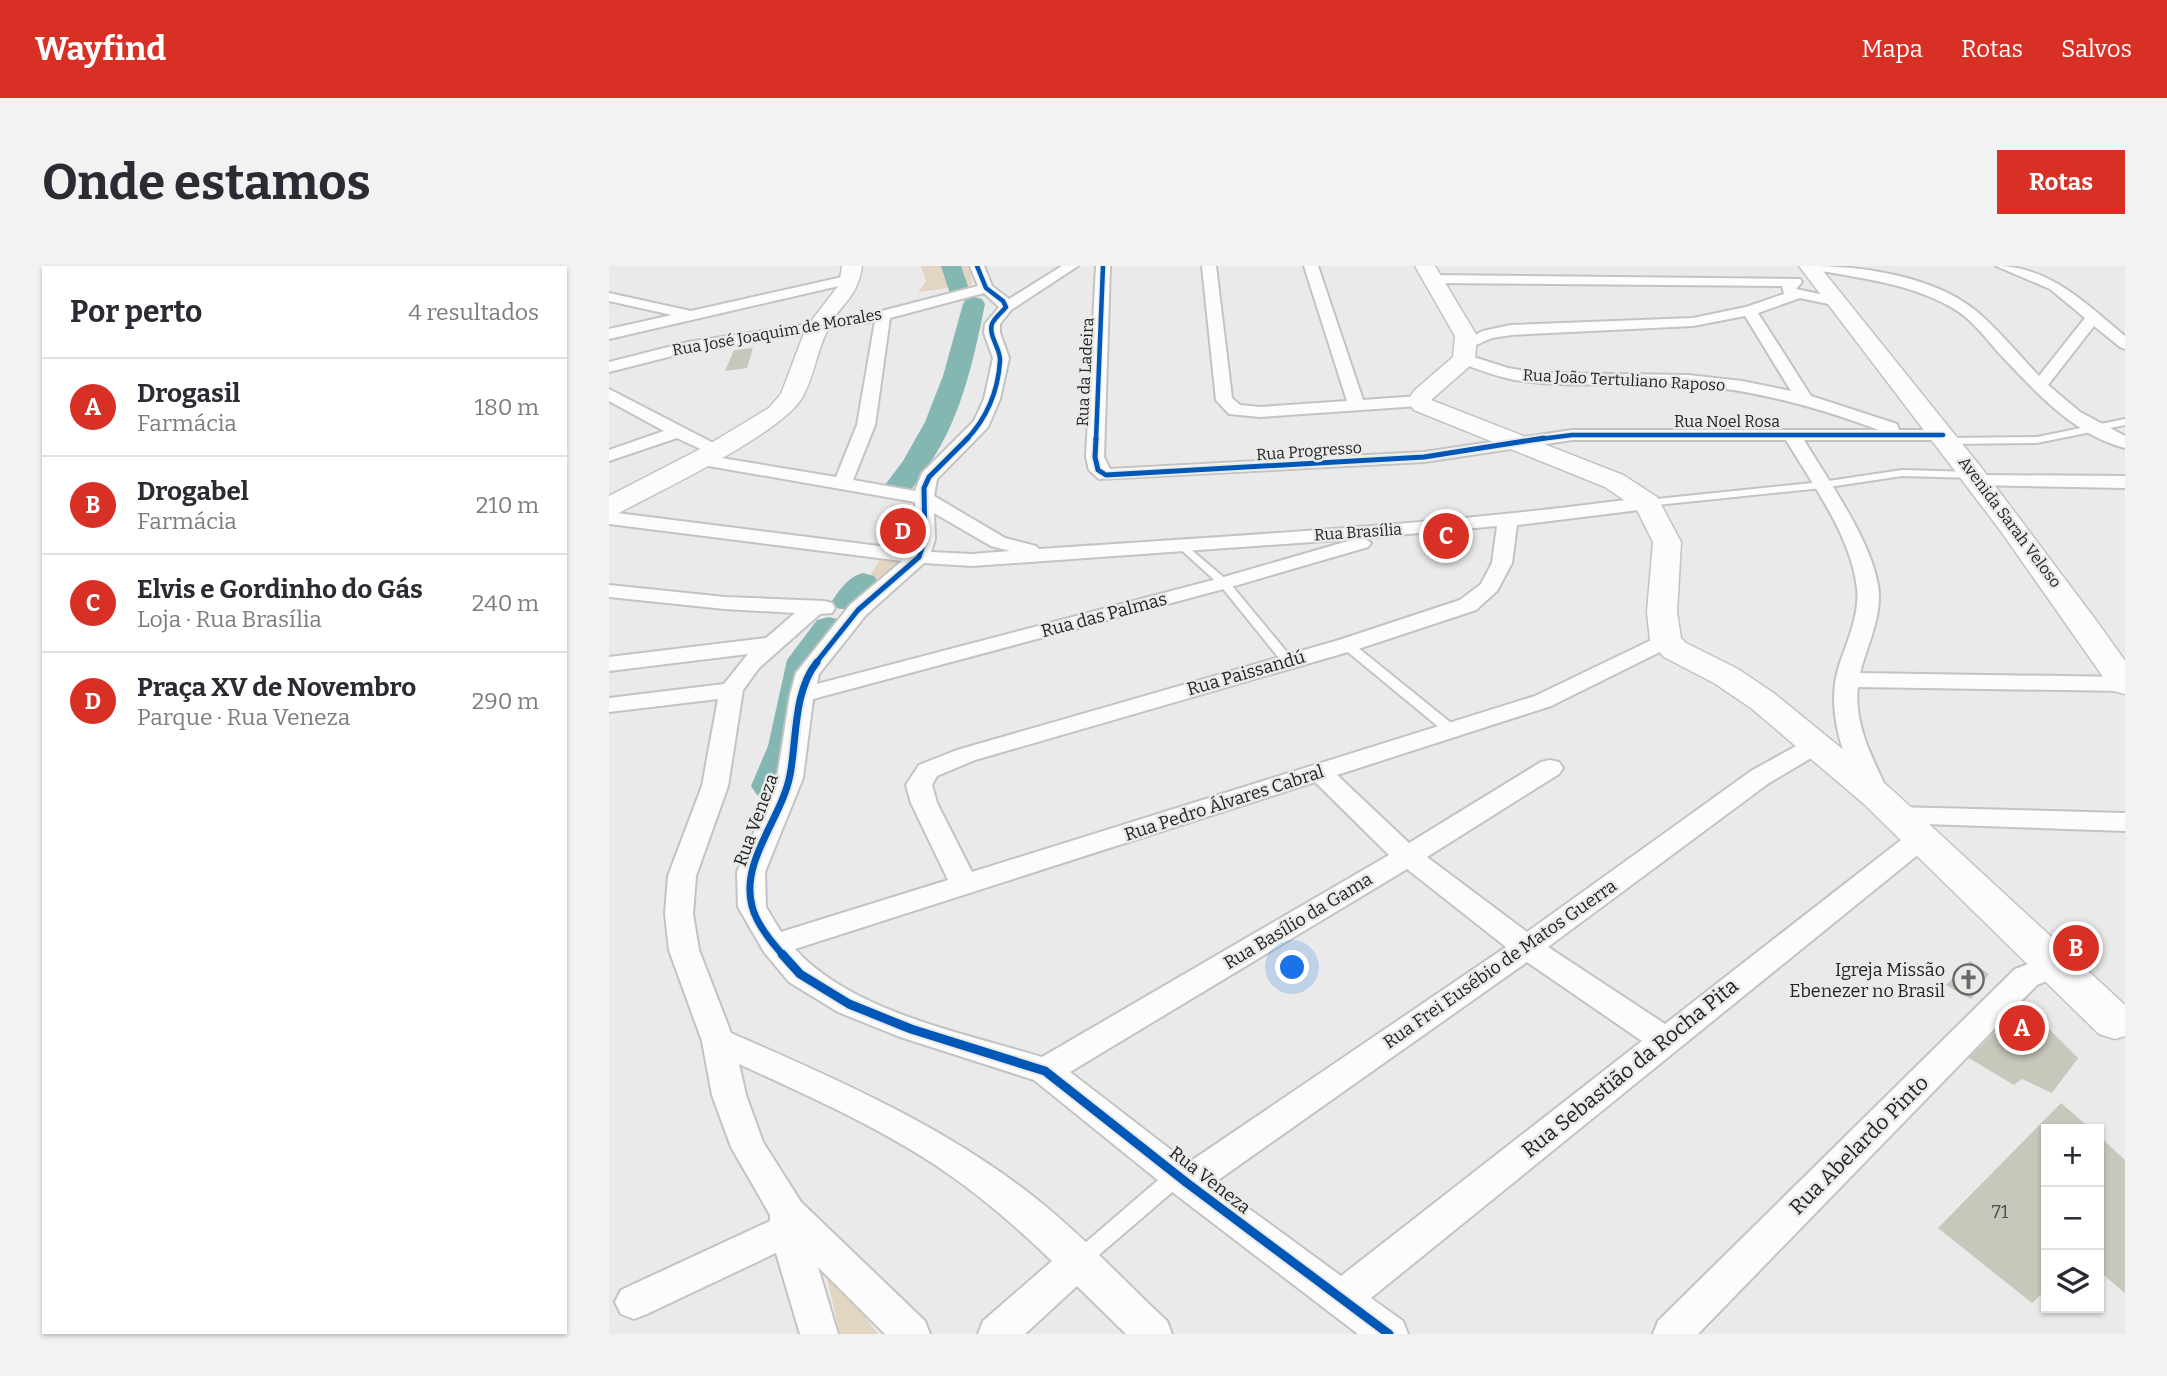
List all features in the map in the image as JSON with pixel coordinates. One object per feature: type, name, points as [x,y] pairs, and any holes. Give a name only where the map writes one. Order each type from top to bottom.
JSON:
[{"type":"main road","points":[[609,507],[777,413],[792,396],[817,328],[849,286],[852,272]]},
{"type":"main road","points":[[1429,273],[1467,336],[1466,352],[1419,401],[1432,411],[1614,481],[1647,503],[1667,542],[1663,611],[1666,640],[1675,650],[1726,676],[1763,701],[1887,805],[2053,966],[2122,1028]]},
{"type":"main road","name":"Avenida Sarah Veloso","points":[[1807,277],[1837,302],[1946,438],[2062,592],[2125,684]]},
{"type":"street","points":[[919,557],[925,539],[923,498],[929,477],[982,423],[987,411],[1001,358],[992,333],[992,324],[1006,307],[1071,266]]},
{"type":"street","name":"Rua da Ladeira","points":[[1103,266],[1095,457],[1098,470],[1106,475]]},
{"type":"street","points":[[1209,266],[1219,336],[1224,400],[1235,410],[1260,412],[1419,401]]},
{"type":"street","points":[[1311,266],[1356,404]]},
{"type":"street","points":[[2003,266],[2055,286],[2125,344]]},
{"type":"street","points":[[609,334],[692,315],[852,272]]},
{"type":"street","points":[[1429,273],[1807,277],[1915,286],[1961,307],[1978,320],[2054,402],[2093,429],[2125,443]]},
{"type":"street","points":[[981,277],[1006,307]]},
{"type":"street","name":"Rua José Joaquim de Morales","points":[[609,367],[688,347],[817,328],[883,315],[981,277]]},
{"type":"street","points":[[1466,352],[1488,334],[1511,330],[1693,322],[1749,311],[1807,277]]},
{"type":"street","points":[[609,297],[692,315]]},
{"type":"street","points":[[1749,311],[1804,398]]},
{"type":"street","points":[[843,482],[866,425],[883,315]]},
{"type":"street","points":[[2040,385],[2094,316]]},
{"type":"street","name":"Rua João Tertuliano Raposo","points":[[1466,352],[1516,375],[1545,378],[1686,380],[1767,389],[1804,398],[1904,433]]},
{"type":"street","name":"Rua Brasília","points":[[609,394],[677,432],[706,455],[923,498],[998,542],[1022,549],[1067,552]]},
{"type":"street","points":[[609,411],[627,405]]},
{"type":"street","points":[[609,456],[677,432]]},
{"type":"street","name":"Rua Noel Rosa","points":[[1512,443],[1572,435],[1904,433],[1946,438]]},
{"type":"street","points":[[1792,435],[1859,554],[1868,590],[1860,633],[1846,680],[1845,705],[1856,747],[1887,805],[2125,822]]},
{"type":"street","name":"Rua Progresso","points":[[1106,475],[1424,457],[1467,453],[1512,443]]},
{"type":"street","points":[[1977,478],[2125,482]]},
{"type":"street","name":"Rua Brasília","points":[[609,518],[919,557],[972,561],[1404,529],[1568,514],[1647,503]]},
{"type":"street","name":"Rua Paissandú","points":[[965,885],[924,803],[919,785],[928,771],[966,755],[1287,660],[1347,645],[1468,605],[1490,587],[1502,563],[1508,519]]},
{"type":"street","points":[[925,528],[975,529]]},
{"type":"street","name":"Rua das Palmas","points":[[802,695],[1224,583],[1404,529]]},
{"type":"street","points":[[972,561],[993,550],[998,542]]},
{"type":"street","name":"Rua Veneza","points":[[919,557],[858,610],[808,673],[802,695],[790,778],[751,872],[753,907],[773,944],[800,974],[849,1004],[911,1030],[1045,1071],[1389,1334]]},
{"type":"street","points":[[609,591],[725,603],[858,610]]},
{"type":"street","points":[[814,608],[751,663],[731,690],[715,786],[682,876],[679,914],[684,950],[717,1041],[729,1095],[748,1147],[788,1222],[819,1334]]},
{"type":"street","name":"Rua Pedro Álvares Cabral","points":[[773,944],[1543,701],[1666,640]]},
{"type":"street","points":[[609,664],[772,644]]},
{"type":"street","points":[[1846,680],[2125,684]]},
{"type":"street","points":[[609,705],[731,690]]},
{"type":"street","name":"Rua Frei Eusébio de Matos Guerra","points":[[1183,1179],[1527,947],[1761,777],[1814,746]]},
{"type":"street","name":"Rua Basílio da Gama","points":[[1045,1071],[1408,856],[1550,768]]},
{"type":"street","points":[[1319,772],[1392,844],[1527,947],[1664,1040]]},
{"type":"street","name":"Rua Sebastião da Rocha Pita","points":[[1342,1298],[1920,839]]},
{"type":"street","name":"Rua Abelardo Pinto","points":[[1672,1334],[2026,977],[2053,966]]},
{"type":"street","points":[[717,1041],[834,1093],[922,1139],[1026,1212],[1153,1334]]},
{"type":"street","points":[[634,1302],[788,1222]]},
{"type":"street","points":[[788,1222],[911,1334]]},
{"type":"street","points":[[997,1334],[1077,1261]]},
{"type":"lane","points":[[1946,438],[2014,442],[2125,422]]},
{"type":"lane","points":[[1647,503],[1822,485],[1902,473],[1977,478]]},
{"type":"lane","points":[[1182,545],[1224,583],[1287,660]]},
{"type":"lane","points":[[1347,645],[1451,730]]},
{"type":"lane","points":[[1077,1261],[1183,1179]]},
{"type":"shaded area","points":[[921,266],[970,266],[972,285],[918,292],[926,281]]},
{"type":"shaded area","points":[[909,504],[920,517],[914,549],[887,578],[865,584],[889,545],[890,505]]},
{"type":"shaded area","points":[[823,1261],[878,1334],[840,1334]]},
{"type":"building","points":[[753,348],[747,368],[725,371],[734,350]]},
{"type":"building","name":"Igreja Missão Ebenezer no Brasil","points":[[1970,961],[1989,974],[1971,999],[1946,985]]},
{"type":"building","points":[[2010,1017],[2045,1025],[2078,1058],[2052,1093],[2022,1079],[2014,1085],[1969,1058]]},
{"type":"building","points":[[2061,1103],[2085,1124],[2041,1124],[2041,1295],[2032,1303],[1938,1228]]},
{"type":"building","points":[[2104,1141],[2125,1160],[2125,1293],[2104,1275]]},
{"type":"waterway","points":[[951,266],[959,292]]},
{"type":"waterway","points":[[899,485],[915,465],[939,422],[956,376],[974,304]]},
{"type":"waterway","points":[[849,601],[863,583]]},
{"type":"waterway","points":[[771,786],[787,746],[805,660],[829,627]]},
{"type":"cycle path","points":[[977,266],[986,288],[1003,301],[1006,307],[992,324],[992,333],[1001,358],[992,399],[982,423],[929,477],[924,488],[925,539],[919,557],[858,610],[808,673],[802,695],[790,778],[751,872],[752,907],[774,945],[800,974],[849,1004],[911,1029],[1045,1071],[1187,1183],[1389,1334]]},
{"type":"cycle path","points":[[1103,266],[1095,457],[1098,470],[1106,475],[1424,457],[1572,435],[1943,435]]},
{"type":"place","name":"Praça XV de Novembro","points":[[903,531]]},
{"type":"place","name":"Elvis e Gordinho do Gás","points":[[1446,536]]},
{"type":"place","name":"Drogabel","points":[[2076,948]]},
{"type":"place","name":"Igreja Missão Ebenezer no Brasil","points":[[1968,980]]},
{"type":"place","name":"Drogasil","points":[[2022,1028]]}]
